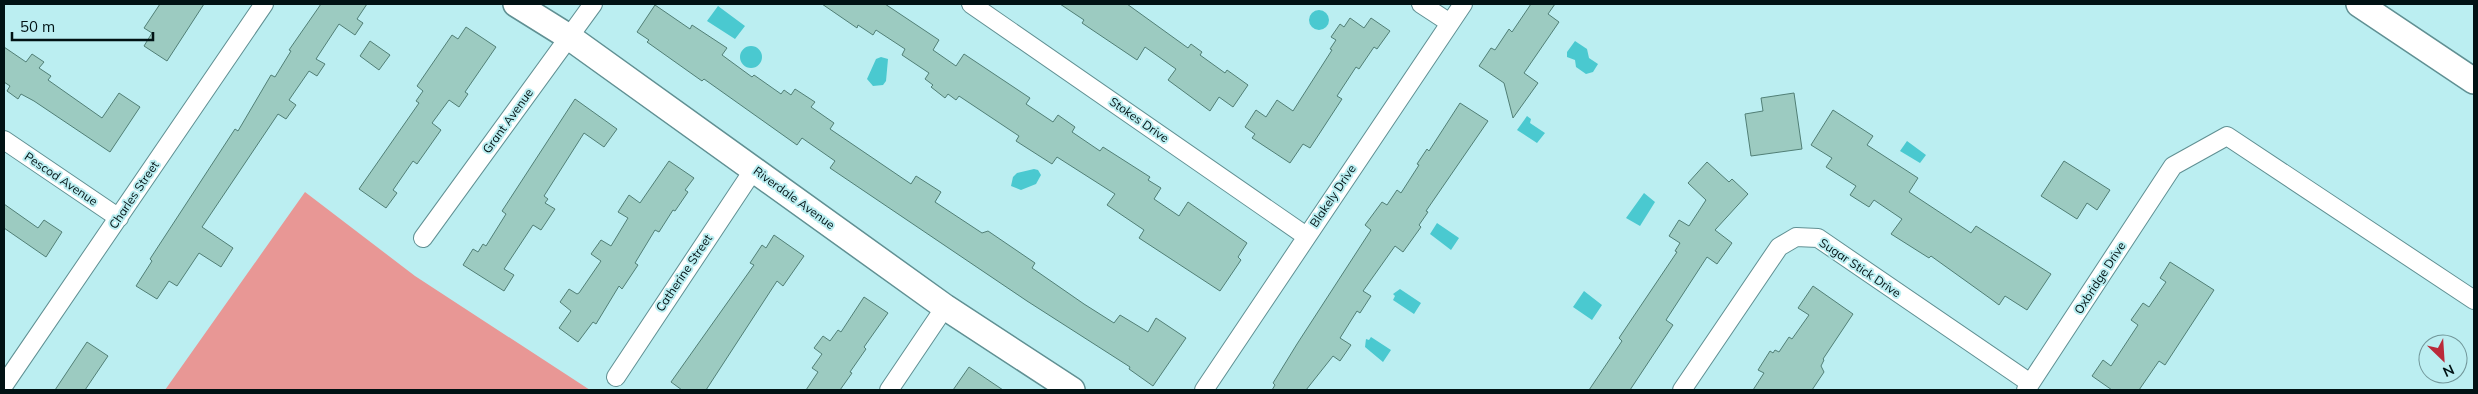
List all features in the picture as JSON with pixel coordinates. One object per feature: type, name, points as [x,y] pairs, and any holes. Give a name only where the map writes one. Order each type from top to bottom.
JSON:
[{"type":"street","name":"Charles Street","points":[[4,385],[264,4]]},
{"type":"street","name":"Riverdale Avenue","points":[[516,4],[569,37],[945,307],[1072,390]]},
{"type":"street","name":"Grant Avenue","points":[[423,238],[593,4]]},
{"type":"street","name":"Stokes Drive","points":[[971,4],[1306,236]]},
{"type":"street","points":[[1421,4],[1450,23]]},
{"type":"street","name":"Blakely Drive","points":[[1204,390],[1463,4]]},
{"type":"street","points":[[2360,4],[2474,81]]},
{"type":"street","name":"Oxbridge Drive","points":[[2028,386],[2173,166],[2228,136],[2474,300]]},
{"type":"street","name":"Pescod Avenue","points":[[4,140],[119,218]]},
{"type":"street","name":"Catherine Street","points":[[616,377],[754,169]]},
{"type":"street","name":"Sugar Stick Drive","points":[[1682,390],[1779,247],[1796,237],[1818,238],[2028,386]]},
{"type":"street","points":[[889,390],[945,307]]},
{"type":"shaded area","points":[[305,192],[415,276],[590,390],[165,390]]},
{"type":"water","points":[[718,6],[745,26],[735,39],[707,21]]},
{"type":"water","points":[[1315,10],[1323,10],[1329,16],[1329,24],[1323,30],[1315,30],[1309,24],[1309,16]]},
{"type":"water","points":[[1575,41],[1587,49],[1589,58],[1598,64],[1593,72],[1586,74],[1576,67],[1575,60],[1567,57],[1567,52]]},
{"type":"water","points":[[751,46],[761,53],[762,57],[755,67],[751,68],[741,61],[740,57],[747,47]]},
{"type":"water","points":[[881,57],[888,59],[886,81],[883,85],[873,86],[867,79],[876,59]]},
{"type":"water","points":[[1527,116],[1531,119],[1530,123],[1545,133],[1537,143],[1517,130]]},
{"type":"water","points":[[1907,141],[1926,155],[1920,163],[1900,151]]},
{"type":"water","points":[[1034,169],[1038,170],[1041,175],[1036,184],[1021,190],[1011,186],[1013,177],[1017,173]]},
{"type":"water","points":[[1644,193],[1655,202],[1640,226],[1626,218]]},
{"type":"water","points":[[1437,223],[1459,238],[1451,250],[1430,234]]},
{"type":"water","points":[[1400,289],[1421,303],[1414,314],[1393,300],[1395,296],[1393,294]]},
{"type":"water","points":[[1584,291],[1602,305],[1592,320],[1573,307]]},
{"type":"water","points":[[1371,337],[1391,350],[1383,362],[1365,347],[1366,339],[1369,340]]},
{"type":"building","points":[[160,4],[204,4],[167,61],[144,46],[152,33],[144,28]]},
{"type":"building","points":[[321,4],[367,4],[357,19],[363,23],[355,35],[339,24],[316,59],[325,64],[317,76],[309,71],[289,100],[296,105],[286,119],[278,114],[202,227],[233,248],[221,267],[199,253],[177,286],[169,281],[157,299],[136,286],[152,261],[150,259],[235,129],[238,131],[271,75],[275,77],[291,51],[289,50]]},
{"type":"building","points":[[822,4],[885,4],[939,40],[933,50],[956,66],[964,54],[1030,98],[1026,104],[1053,122],[1058,115],[1075,127],[1072,132],[1100,151],[1103,147],[1150,177],[1148,180],[1161,188],[1154,199],[1179,216],[1188,202],[1247,243],[1238,257],[1241,260],[1220,291],[1139,238],[1144,230],[1107,205],[1115,194],[1057,157],[1052,164],[1016,141],[1019,136],[959,96],[956,100],[948,94],[945,98],[931,87],[933,85],[925,79],[929,73],[902,55],[905,49],[876,30],[873,35],[858,25],[857,28]]},
{"type":"building","points":[[1060,4],[1127,4],[1188,48],[1191,44],[1202,52],[1200,55],[1225,73],[1227,70],[1248,85],[1233,107],[1219,97],[1210,111],[1168,80],[1176,69],[1145,47],[1137,60],[1082,23],[1084,20]]},
{"type":"building","points":[[1531,4],[1555,4],[1548,14],[1559,22],[1524,73],[1538,83],[1513,118],[1504,83],[1479,66],[1491,48],[1495,50],[1509,29],[1512,32]]},
{"type":"building","points":[[655,5],[690,29],[692,25],[727,48],[722,55],[752,77],[754,75],[781,94],[784,90],[791,95],[795,89],[815,102],[811,107],[834,123],[830,129],[911,184],[916,176],[941,192],[935,202],[982,233],[988,231],[1035,263],[1032,268],[1114,323],[1120,315],[1148,332],[1156,318],[1186,338],[1153,386],[1129,369],[1130,367],[1027,301],[830,168],[835,161],[802,138],[797,145],[704,79],[702,81],[647,42],[649,40],[637,32]]},
{"type":"building","points":[[1350,18],[1364,28],[1371,18],[1390,31],[1377,49],[1374,47],[1359,69],[1356,67],[1337,96],[1342,99],[1310,148],[1303,144],[1290,163],[1252,138],[1255,134],[1245,127],[1256,110],[1266,117],[1277,100],[1293,111],[1332,50],[1330,49],[1336,40],[1331,37],[1340,24],[1344,27]]},
{"type":"building","points":[[466,27],[496,47],[465,92],[468,94],[459,107],[449,100],[432,123],[441,130],[417,164],[413,161],[393,190],[397,193],[386,208],[359,189],[419,103],[416,101],[423,91],[417,86],[452,35],[458,39]]},
{"type":"building","points":[[370,41],[390,55],[379,70],[360,56]]},
{"type":"building","points":[[4,47],[26,62],[32,54],[44,62],[39,68],[51,76],[48,80],[102,118],[119,93],[140,107],[110,152],[34,101],[21,94],[18,99],[7,91],[10,86],[4,82]]},
{"type":"building","points":[[1794,93],[1802,149],[1751,156],[1745,114],[1763,111],[1761,98]]},
{"type":"building","points":[[575,99],[617,129],[604,147],[584,133],[544,196],[548,199],[545,203],[555,209],[541,230],[533,225],[504,269],[514,275],[504,291],[463,265],[473,249],[478,252],[483,244],[486,246],[506,214],[502,211]]},
{"type":"building","points":[[1460,103],[1488,121],[1426,211],[1428,212],[1419,225],[1421,227],[1403,252],[1395,246],[1363,291],[1371,296],[1360,313],[1357,311],[1340,338],[1351,345],[1340,361],[1333,356],[1306,390],[1272,390],[1275,385],[1273,383],[1297,344],[1371,230],[1365,225],[1382,202],[1387,205],[1397,190],[1401,193],[1419,165],[1417,164],[1427,149],[1429,151]]},
{"type":"building","points":[[1833,110],[1873,136],[1867,145],[1918,178],[1909,192],[1971,233],[1976,226],[2051,274],[2027,310],[2005,296],[1999,305],[1931,256],[1929,258],[1891,234],[1902,219],[1874,200],[1869,207],[1850,195],[1856,186],[1826,167],[1832,158],[1811,145]]},
{"type":"building","points":[[669,161],[694,178],[685,190],[688,192],[675,211],[673,210],[659,232],[655,230],[635,263],[638,265],[622,289],[619,286],[596,324],[593,322],[578,342],[559,328],[571,311],[560,302],[569,289],[577,294],[579,293],[601,261],[591,254],[601,240],[611,246],[628,218],[618,212],[629,195],[640,203]]},
{"type":"building","points":[[2064,161],[2110,190],[2097,210],[2087,203],[2077,219],[2041,196]]},
{"type":"building","points":[[1707,162],[1729,182],[1732,179],[1748,194],[1715,230],[1732,243],[1717,264],[1707,257],[1666,320],[1673,325],[1630,390],[1589,390],[1622,341],[1619,338],[1677,252],[1675,251],[1680,243],[1669,236],[1679,220],[1689,226],[1706,200],[1688,183]]},
{"type":"building","points":[[4,204],[38,228],[44,220],[62,232],[46,257],[4,228]]},
{"type":"building","points":[[774,235],[804,256],[783,286],[777,281],[706,390],[682,390],[671,382],[754,265],[750,263],[762,245],[766,248]]},
{"type":"building","points":[[2170,262],[2214,290],[2165,365],[2159,361],[2139,390],[2112,390],[2092,376],[2103,360],[2111,366],[2138,325],[2131,320],[2143,303],[2149,307],[2166,282],[2160,278]]},
{"type":"building","points":[[1813,286],[1853,314],[1823,359],[1821,366],[1824,372],[1812,390],[1753,390],[1764,373],[1758,370],[1770,351],[1773,353],[1775,350],[1779,352],[1789,337],[1792,339],[1809,315],[1798,308]]},
{"type":"building","points":[[864,297],[888,313],[864,347],[866,349],[850,372],[852,373],[840,390],[806,390],[818,372],[812,368],[822,354],[814,348],[823,336],[830,341],[838,330],[841,332]]},
{"type":"building","points":[[87,342],[108,356],[85,390],[55,390]]},
{"type":"building","points":[[969,367],[1003,390],[953,390]]}]
